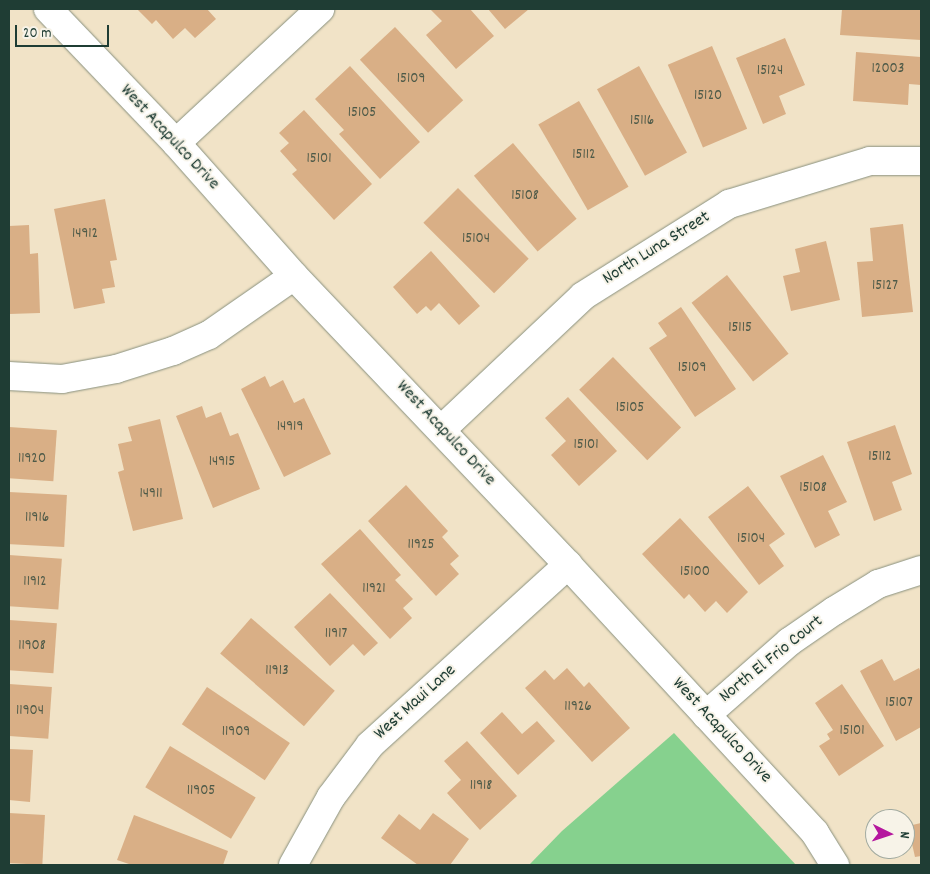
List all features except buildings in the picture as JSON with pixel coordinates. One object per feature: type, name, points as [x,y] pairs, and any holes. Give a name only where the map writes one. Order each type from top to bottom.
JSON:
[{"type":"street","name":"West Acapulco Drive","points":[[48,9],[176,143],[294,276],[568,565],[815,834],[836,865]]},
{"type":"street","points":[[176,143],[320,9]]},
{"type":"street","name":"North Luna Street","points":[[441,430],[583,296],[729,204],[870,161],[921,161]]},
{"type":"street","points":[[9,376],[62,379],[116,369],[173,351],[209,336],[294,276]]},
{"type":"street","name":"West Maui Lane","points":[[293,865],[331,798],[370,745],[568,565]]},
{"type":"street","name":"North El Frio Court","points":[[706,715],[790,642],[834,611],[878,584],[921,570]]},
{"type":"green space","points":[[674,733],[796,865],[529,865],[562,831]]}]
